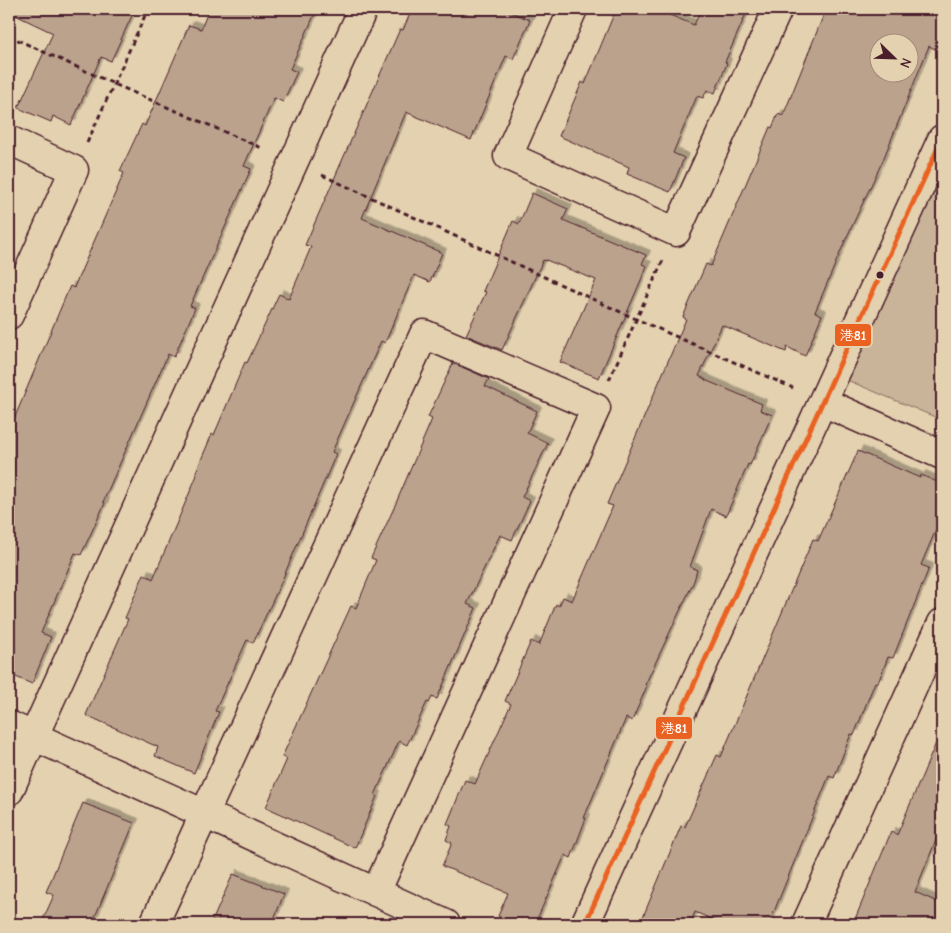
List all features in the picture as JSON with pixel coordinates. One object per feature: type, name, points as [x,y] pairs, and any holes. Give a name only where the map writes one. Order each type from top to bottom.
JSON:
[{"type":"street","points":[[9,790],[363,9]]},
{"type":"street","points":[[573,9],[508,156],[676,232],[778,9]]},
{"type":"street","points":[[9,140],[74,170],[9,315]]},
{"type":"street","points":[[585,924],[942,140]]},
{"type":"street","points":[[154,924],[424,334],[596,408],[376,892]]},
{"type":"street","points":[[823,402],[942,455]]},
{"type":"street","points":[[806,924],[942,623]]},
{"type":"street","points":[[9,725],[446,924]]},
{"type":"path","points":[[74,170],[148,9]]},
{"type":"path","points":[[9,36],[293,162],[636,319],[823,402]]},
{"type":"path","points":[[596,408],[676,232]]},
{"type":"shaded area","points":[[942,170],[942,420],[847,380]]},
{"type":"building","points":[[9,9],[135,9],[111,61],[101,57],[71,125],[53,116],[51,122],[18,108],[53,33],[9,12]]},
{"type":"building","points":[[209,9],[317,9],[290,69],[297,72],[283,102],[274,98],[244,166],[251,169],[190,306],[195,308],[174,357],[168,354],[103,502],[105,503],[81,555],[75,553],[41,633],[51,637],[32,684],[9,674],[9,431],[70,286],[74,288],[124,173],[120,171],[142,124],[145,126],[189,25],[201,29]]},
{"type":"building","points":[[412,9],[503,9],[530,20],[513,59],[506,56],[471,140],[406,112],[362,218],[442,253],[430,282],[414,275],[385,343],[381,341],[332,452],[336,454],[280,585],[253,643],[247,640],[215,711],[219,712],[194,773],[155,756],[158,747],[86,715],[128,619],[125,618],[144,574],[153,579],[197,475],[195,474],[245,362],[247,363],[279,294],[289,299],[311,247],[305,245],[400,29],[403,30]]},
{"type":"building","points":[[616,9],[655,9],[694,25],[701,9],[748,9],[725,62],[727,63],[715,93],[707,90],[703,98],[697,96],[673,153],[684,158],[670,192],[627,174],[629,167],[559,136],[582,82],[585,84]]},
{"type":"building","points":[[826,9],[942,9],[942,32],[935,49],[929,46],[918,73],[918,32],[868,32],[868,82],[914,82],[883,160],[845,241],[815,312],[822,315],[805,356],[787,347],[786,352],[722,325],[699,376],[762,404],[760,410],[772,415],[750,465],[748,464],[726,516],[711,509],[690,567],[697,570],[694,581],[645,685],[647,686],[632,721],[626,718],[584,818],[586,818],[571,858],[565,855],[535,924],[516,924],[498,916],[508,893],[442,866],[452,843],[446,840],[451,826],[447,824],[465,780],[475,784],[511,704],[505,701],[531,641],[539,645],[556,604],[559,606],[563,597],[572,601],[613,506],[607,504],[686,319],[683,317],[706,264],[711,266],[770,127],[772,128],[778,114],[783,116]]},
{"type":"building","points":[[532,193],[568,209],[563,220],[646,255],[642,264],[647,266],[599,378],[560,362],[596,280],[546,260],[543,260],[502,350],[466,335],[486,292],[483,291],[513,221],[519,224]]},
{"type":"building","points":[[453,363],[489,379],[485,386],[537,411],[527,433],[548,443],[522,497],[530,501],[512,540],[500,535],[467,604],[476,608],[437,699],[432,697],[429,703],[427,702],[407,745],[399,741],[375,795],[377,796],[355,848],[266,807],[287,759],[282,757],[351,606],[356,608],[376,560],[371,558],[432,419],[428,417]]},
{"type":"building","points":[[858,451],[920,478],[921,475],[942,484],[942,515],[921,565],[929,568],[893,658],[888,657],[878,683],[875,682],[854,735],[851,734],[834,778],[829,776],[769,924],[723,924],[695,912],[690,924],[640,924],[681,826],[685,827],[717,755],[721,757],[813,539],[818,541]]},
{"type":"building","points":[[942,729],[942,825],[915,892],[942,904],[942,924],[853,924],[891,832],[897,835]]},
{"type":"building","points":[[83,803],[134,823],[92,924],[41,924],[54,895],[46,892]]},
{"type":"building","points":[[233,874],[284,894],[272,924],[211,924]]},
{"type":"transit line","name":"港81","points":[[585,924],[942,139]]}]
